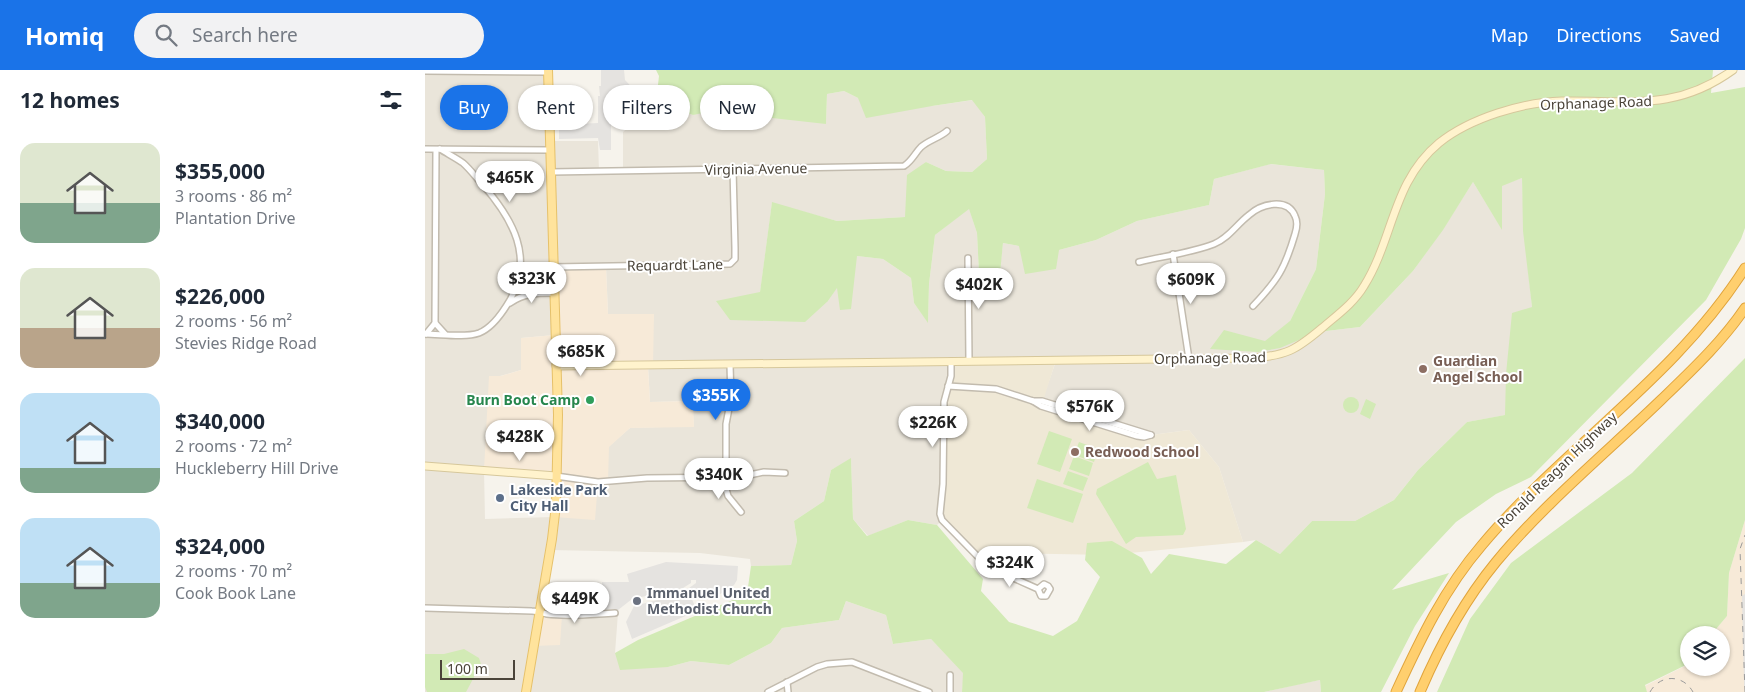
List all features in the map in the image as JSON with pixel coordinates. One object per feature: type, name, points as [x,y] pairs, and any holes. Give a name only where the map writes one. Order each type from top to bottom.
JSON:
[{"type":"highway","name":"Ronald Reagan Highway","points":[[1396,692],[1437,609],[1454,581],[1482,544],[1520,503],[1685,346],[1717,309],[1745,268]]},
{"type":"highway","name":"Ronald Reagan Highway","points":[[1420,692],[1459,614],[1496,561],[1541,514],[1702,360],[1745,308]]},
{"type":"main road","name":"Orphanage Road","points":[[556,366],[1189,359],[1268,357],[1293,351],[1350,304],[1364,287],[1373,270],[1398,201],[1408,180],[1429,152],[1460,129],[1511,110],[1545,103],[1578,101],[1632,103],[1673,98],[1698,90],[1733,70]]},
{"type":"main road","points":[[526,692],[554,517],[556,476],[558,415],[548,71]]},
{"type":"main road","points":[[425,466],[556,476]]},
{"type":"street","points":[[425,71],[548,71]]},
{"type":"street","name":"Virginia Avenue","points":[[551,172],[904,166],[909,163],[922,146],[947,131]]},
{"type":"street","points":[[425,149],[550,150]]},
{"type":"street","points":[[426,334],[468,334],[481,332],[494,321],[507,305],[518,285],[521,270],[521,252],[511,222],[463,164],[438,150]]},
{"type":"street","points":[[426,334],[435,323],[438,150]]},
{"type":"street","name":"Requardt Lane","points":[[553,267],[730,264],[735,259],[733,169]]},
{"type":"street","points":[[1139,262],[1219,242],[1256,209],[1278,204],[1287,206],[1293,212],[1297,221],[1296,232],[1288,256],[1278,277],[1253,306]]},
{"type":"street","points":[[1173,254],[1189,359]]},
{"type":"street","points":[[968,258],[969,361]]},
{"type":"street","points":[[521,270],[535,285],[554,292]]},
{"type":"street","points":[[507,305],[519,296],[554,292]]},
{"type":"street","points":[[435,323],[445,334]]},
{"type":"street","points":[[951,361],[951,376],[944,402],[941,520],[985,564],[994,570],[1038,589]]},
{"type":"street","points":[[731,365],[731,398],[726,424],[725,477],[728,496],[741,512]]},
{"type":"street","points":[[948,386],[996,389],[1033,401],[1041,406],[1137,436],[1151,435],[1043,401],[1033,401]]},
{"type":"street","points":[[556,476],[598,482],[647,478],[748,476],[764,472],[785,473]]},
{"type":"street","points":[[425,608],[539,611],[545,614],[561,615],[615,613]]},
{"type":"street","points":[[768,692],[817,667],[827,664],[852,662],[929,692]]},
{"type":"street","points":[[950,674],[950,692]]},
{"type":"street","points":[[787,682],[788,692]]},
{"type":"shaded area","points":[[425,70],[547,70],[548,85],[518,85],[518,130],[550,130],[550,141],[598,141],[599,171],[623,171],[623,132],[625,130],[690,130],[690,114],[693,115],[700,110],[700,130],[774,130],[774,97],[826,124],[827,94],[844,91],[858,98],[932,106],[973,100],[985,117],[987,159],[972,172],[946,171],[926,162],[905,217],[837,221],[772,203],[760,293],[828,301],[857,256],[883,259],[911,278],[914,303],[928,322],[929,284],[935,235],[969,208],[977,233],[980,294],[997,294],[1003,243],[1059,250],[1096,240],[1137,221],[1209,205],[1214,179],[1270,164],[1324,170],[1325,194],[1316,269],[1290,321],[1301,345],[1318,332],[1360,327],[1413,271],[1473,182],[1502,229],[1502,185],[1522,178],[1524,230],[1532,307],[1506,374],[1506,415],[1467,422],[1418,470],[1394,500],[1355,521],[1312,521],[1280,554],[1256,540],[1243,542],[1219,467],[1189,430],[1151,435],[1042,401],[1056,361],[937,525],[908,520],[868,536],[853,519],[851,459],[831,470],[824,501],[794,521],[797,541],[791,565],[751,566],[750,559],[700,553],[550,550],[534,645],[562,615],[618,613],[615,653],[668,667],[691,661],[729,665],[771,643],[782,628],[839,620],[846,601],[886,615],[893,644],[931,639],[964,673],[962,692],[425,692]],"holes":[[[606,267],[608,314],[654,314],[648,366],[650,402],[692,401],[694,426],[630,428],[608,447],[608,481],[598,482],[554,517],[485,519],[484,470],[500,376],[521,370],[521,338],[555,335]]]},
{"type":"shaded area","points":[[601,70],[624,70],[625,80],[630,85],[603,85],[603,130],[611,130],[611,150],[600,150],[598,138],[559,139],[559,130],[593,130],[593,123],[598,123],[598,96],[600,96],[599,86],[601,86]]},
{"type":"shaded area","points":[[553,267],[606,267],[608,314],[654,314],[653,366],[648,367],[650,402],[693,401],[694,427],[630,428],[609,447],[608,481],[598,482],[595,520],[554,517],[556,476],[484,470],[489,376],[501,376],[521,370],[521,338],[555,335]]},
{"type":"shaded area","name":"Redwood School","points":[[1056,360],[1043,401],[1151,435],[1189,430],[1219,467],[1243,542],[1109,555],[999,553],[994,570],[942,520],[944,402],[951,361]]},
{"type":"shaded area","points":[[1745,520],[1745,692],[1647,692],[1645,686],[1680,668],[1680,676],[1730,676],[1730,626],[1719,626],[1727,616],[1729,573]]},
{"type":"shaded area","points":[[666,562],[738,566],[737,580],[734,585],[714,598],[704,588],[698,589],[691,597],[697,611],[632,639],[626,622],[634,606],[681,594],[696,583],[696,580],[691,580],[691,583],[683,588],[632,599],[618,610],[599,609],[599,586],[602,586],[602,582],[629,582],[627,574]]},
{"type":"shaded area","points":[[1745,594],[1745,686],[1744,686],[1742,596]]},
{"type":"shaded area","points":[[539,611],[562,615],[560,645],[534,646]]},
{"type":"shaded area","points":[[1320,680],[1321,692],[1264,692],[1299,684]]},
{"type":"green space","points":[[656,70],[1713,70],[1711,93],[1745,87],[1745,228],[1741,239],[1706,300],[1531,477],[1496,494],[1456,522],[1392,590],[1449,573],[1415,626],[1381,692],[1321,692],[1320,680],[1264,692],[962,692],[963,673],[931,639],[893,644],[886,615],[846,601],[839,620],[782,628],[771,643],[729,665],[691,661],[668,667],[620,670],[615,653],[638,640],[747,594],[751,566],[791,565],[797,541],[794,521],[824,501],[831,470],[851,458],[853,519],[867,536],[908,520],[937,525],[983,579],[981,591],[1009,622],[1053,636],[1077,621],[1100,577],[1085,560],[1087,543],[1112,541],[1142,558],[1151,574],[1169,554],[1226,564],[1256,540],[1280,554],[1312,521],[1355,521],[1394,500],[1418,470],[1467,422],[1505,415],[1506,374],[1512,313],[1532,307],[1523,231],[1522,178],[1502,186],[1502,230],[1473,182],[1443,230],[1413,271],[1360,327],[1318,332],[1280,348],[1258,352],[1210,349],[1224,330],[1265,341],[1290,321],[1316,269],[1325,194],[1324,170],[1271,164],[1214,179],[1209,205],[1137,221],[1096,240],[1059,250],[1056,269],[1025,274],[1019,246],[1003,243],[998,294],[980,294],[977,233],[969,209],[935,235],[929,284],[928,323],[914,303],[911,278],[883,259],[857,256],[851,309],[840,310],[837,288],[828,301],[805,322],[730,320],[716,301],[760,292],[772,202],[837,221],[905,217],[907,175],[926,162],[946,171],[972,172],[987,159],[985,117],[972,100],[866,118],[858,98],[844,91],[827,94],[826,124],[774,118],[774,85],[700,85],[700,114],[693,115],[690,114],[690,85],[658,85],[659,76]]},
{"type":"green space","points":[[1745,358],[1745,520],[1729,573],[1727,616],[1719,626],[1680,626],[1680,668],[1645,685],[1647,692],[1437,692],[1470,619],[1511,563],[1632,473]]},
{"type":"green space","points":[[1351,397],[1357,399],[1359,405],[1357,411],[1351,413],[1345,411],[1343,405],[1345,399]]},
{"type":"green space","points":[[1366,399],[1376,404],[1370,419],[1360,414]]},
{"type":"green space","points":[[1049,431],[1072,439],[1060,472],[1037,464]]},
{"type":"green space","points":[[1079,442],[1098,449],[1094,462],[1074,455]]},
{"type":"green space","points":[[1074,456],[1093,463],[1089,476],[1069,469]]},
{"type":"green space","points":[[1148,462],[1157,479],[1176,475],[1186,529],[1183,535],[1136,537],[1126,544],[1096,494],[1097,489]]},
{"type":"green space","points":[[1068,471],[1088,478],[1083,491],[1063,484]]},
{"type":"green space","points":[[1037,479],[1083,494],[1073,523],[1027,508]]},
{"type":"green space","points":[[464,649],[479,658],[481,664],[466,692],[427,692],[425,687],[425,654],[444,654]]},
{"type":"railway","points":[[1745,535],[1740,549],[1745,692]]},
{"type":"railway","points":[[1650,692],[1654,686],[1665,679],[1671,678],[1683,682],[1693,692]]},
{"type":"place","name":"Guardian Angel School","points":[[1423,369]]},
{"type":"place","name":"Burn Boot Camp","points":[[590,400]]},
{"type":"place","name":"Redwood School","points":[[1075,452]]},
{"type":"place","name":"Lakeside Park City Hall","points":[[500,498]]},
{"type":"place","name":"Immanuel United Methodist Church","points":[[637,601]]}]
